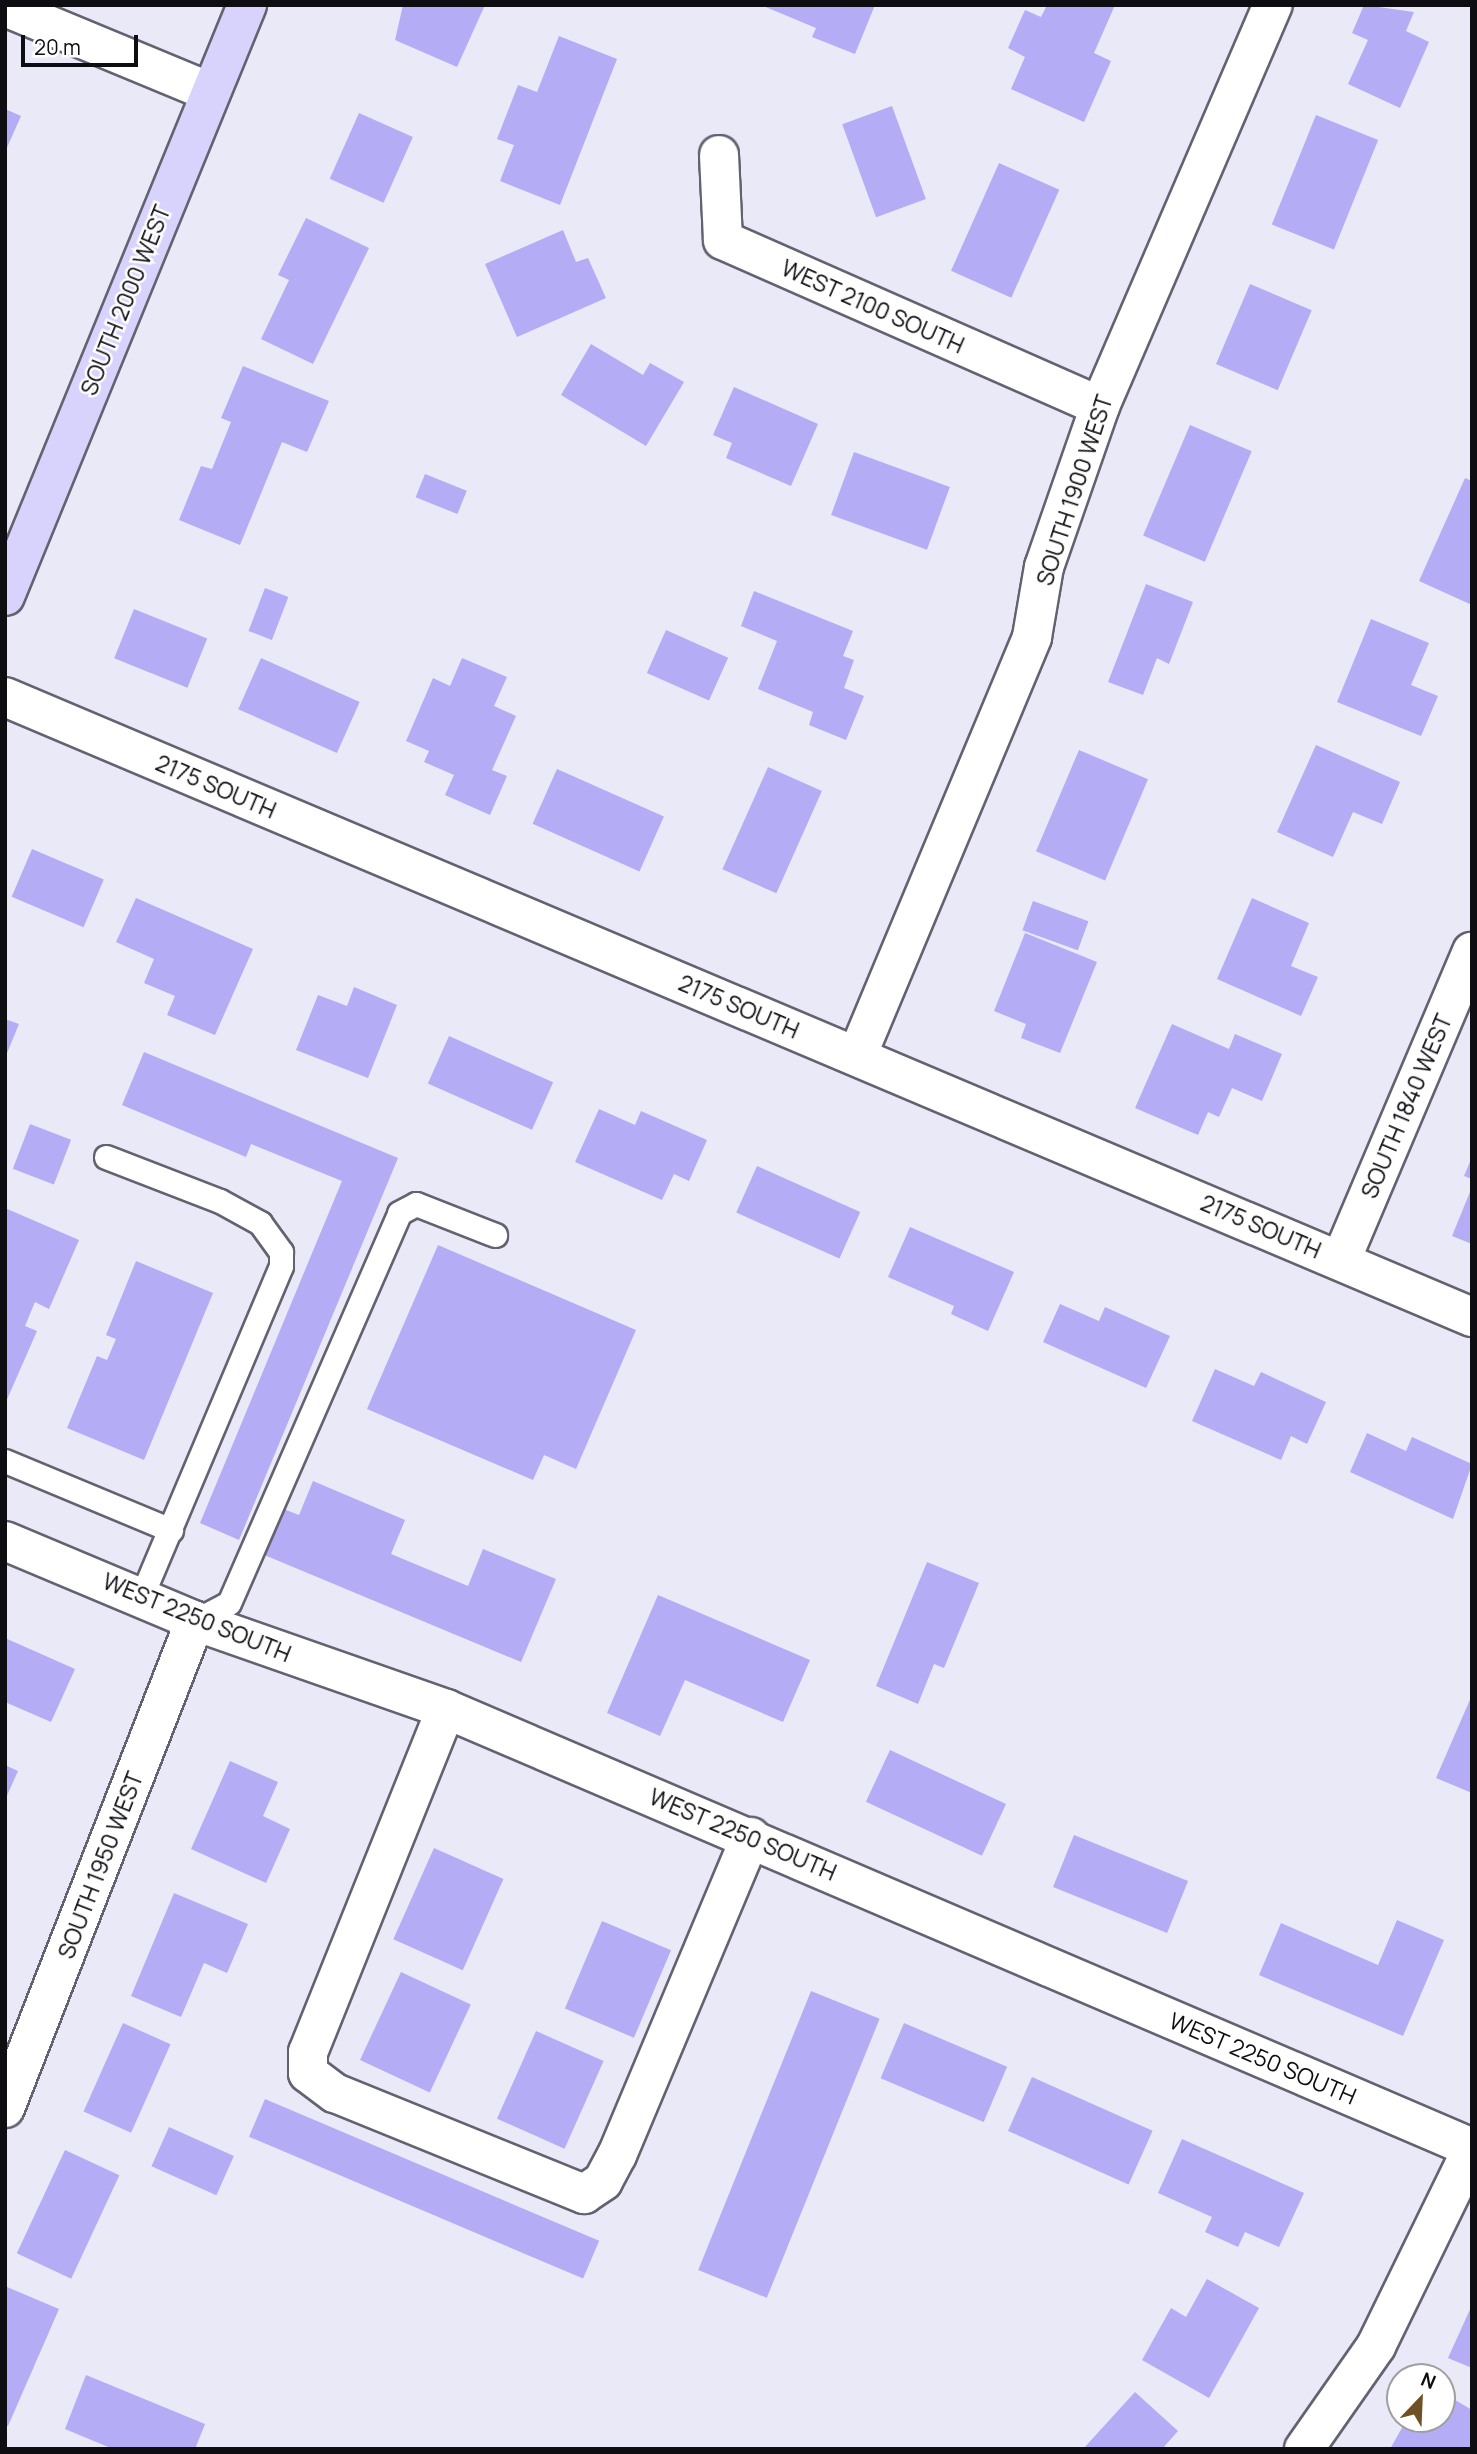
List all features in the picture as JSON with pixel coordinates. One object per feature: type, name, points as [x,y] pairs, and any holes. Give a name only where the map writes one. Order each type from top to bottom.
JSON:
[{"type":"main road","name":"SOUTH 2000 WEST","points":[[5,596],[247,5]]},
{"type":"street","name":"SOUTH 1900 WEST","points":[[857,1056],[1032,637],[1044,567],[1100,407],[1273,5]]},
{"type":"street","points":[[5,7],[210,92]]},
{"type":"street","name":"WEST 2100 SOUTH","points":[[719,155],[723,240],[1100,407]]},
{"type":"street","name":"2175 SOUTH","points":[[5,697],[1472,1317]]},
{"type":"street","name":"SOUTH 1840 WEST","points":[[1341,1260],[1472,952]]},
{"type":"street","name":"WEST 2250 SOUTH","points":[[5,1541],[142,1595],[195,1621],[446,1709],[751,1837],[1472,2149]]},
{"type":"street","name":"SOUTH 1950 WEST","points":[[5,2108],[195,1621]]},
{"type":"street","points":[[446,1709],[308,2052],[308,2073],[348,2098],[551,2184],[584,2194],[594,2188],[617,2155],[751,1837]]},
{"type":"street","points":[[1304,2449],[1376,2346],[1472,2149]]},
{"type":"lane","points":[[106,1157],[219,1201],[260,1223],[281,1252],[281,1266],[142,1595]]},
{"type":"lane","points":[[195,1621],[229,1603],[399,1213],[416,1204],[495,1235]]},
{"type":"lane","points":[[5,1461],[171,1530]]},
{"type":"building","points":[[403,5],[485,5],[457,67],[395,40]]},
{"type":"building","points":[[761,5],[875,5],[855,54],[812,37],[816,28]]},
{"type":"building","points":[[1047,5],[1115,5],[1094,53],[1111,61],[1084,122],[1011,89],[1025,57],[1008,48],[1025,10],[1041,17]]},
{"type":"building","points":[[1364,5],[1414,12],[1406,31],[1429,42],[1400,108],[1348,84],[1368,40],[1352,33]]},
{"type":"building","points":[[559,36],[617,59],[560,205],[500,181],[514,145],[497,139],[518,85],[537,92]]},
{"type":"building","points":[[892,106],[926,199],[876,217],[842,124]]},
{"type":"building","points":[[5,109],[21,116],[5,152]]},
{"type":"building","points":[[359,113],[413,137],[384,203],[330,179]]},
{"type":"building","points":[[1316,115],[1378,140],[1334,250],[1272,224]]},
{"type":"building","points":[[999,163],[1059,190],[1011,298],[951,271]]},
{"type":"building","points":[[306,218],[369,248],[313,364],[261,339],[289,280],[278,275]]},
{"type":"building","points":[[563,230],[576,262],[588,258],[606,298],[517,337],[485,264]]},
{"type":"building","points":[[1250,284],[1312,310],[1278,390],[1216,364]]},
{"type":"building","points":[[591,344],[643,375],[650,363],[684,382],[646,446],[561,395]]},
{"type":"building","points":[[243,366],[329,401],[307,452],[282,442],[240,545],[179,520],[201,466],[212,469],[231,422],[221,418]]},
{"type":"building","points":[[734,387],[818,424],[791,486],[726,458],[732,443],[713,435]]},
{"type":"building","points":[[1190,425],[1252,451],[1205,562],[1143,535]]},
{"type":"building","points":[[854,452],[950,487],[927,550],[831,515]]},
{"type":"building","points":[[425,474],[467,491],[457,514],[416,497]]},
{"type":"building","points":[[1465,478],[1472,481],[1472,605],[1419,581]]},
{"type":"building","points":[[1146,584],[1193,602],[1169,664],[1157,658],[1143,695],[1108,682]]},
{"type":"building","points":[[265,588],[288,597],[272,640],[249,631]]},
{"type":"building","points":[[754,591],[853,631],[843,656],[854,660],[844,688],[864,696],[846,740],[809,725],[813,712],[758,689],[777,641],[741,626]]},
{"type":"building","points":[[134,609],[207,639],[187,688],[114,658]]},
{"type":"building","points":[[1371,619],[1429,643],[1411,685],[1438,696],[1421,736],[1337,702]]},
{"type":"building","points":[[666,630],[728,658],[709,701],[647,673]]},
{"type":"building","points":[[261,658],[360,702],[337,753],[238,709]]},
{"type":"building","points":[[462,658],[507,677],[494,706],[516,716],[492,770],[507,776],[490,815],[445,795],[454,775],[424,762],[429,751],[406,741],[433,678],[450,686]]},
{"type":"building","points":[[1316,745],[1400,782],[1382,824],[1353,812],[1333,857],[1277,832]]},
{"type":"building","points":[[1079,750],[1148,779],[1105,881],[1036,851]]},
{"type":"building","points":[[768,767],[822,791],[776,893],[722,869]]},
{"type":"building","points":[[557,769],[664,817],[639,871],[533,824]]},
{"type":"building","points":[[32,849],[104,879],[83,927],[12,897]]},
{"type":"building","points":[[136,898],[253,949],[215,1035],[167,1015],[175,996],[144,983],[154,959],[116,942]]},
{"type":"building","points":[[1252,898],[1309,923],[1291,966],[1318,977],[1301,1016],[1217,979]]},
{"type":"building","points":[[1033,901],[1088,921],[1078,950],[1022,930]]},
{"type":"building","points":[[1025,933],[1097,962],[1060,1053],[1021,1038],[1026,1024],[994,1011]]},
{"type":"building","points":[[354,987],[397,1005],[368,1078],[296,1050],[318,995],[347,1006]]},
{"type":"building","points":[[5,1019],[19,1024],[5,1058]]},
{"type":"building","points":[[1172,1024],[1229,1049],[1235,1034],[1282,1054],[1262,1101],[1232,1088],[1219,1117],[1208,1112],[1198,1135],[1135,1108]]},
{"type":"building","points":[[449,1036],[553,1082],[532,1130],[428,1084]]},
{"type":"building","points":[[144,1052],[398,1158],[239,1540],[200,1523],[342,1181],[251,1144],[246,1157],[122,1105]]},
{"type":"building","points":[[599,1109],[635,1125],[641,1111],[707,1140],[689,1181],[674,1174],[662,1200],[575,1162]]},
{"type":"building","points":[[30,1124],[71,1140],[54,1185],[13,1169]]},
{"type":"building","points":[[1472,1157],[1472,1179],[1464,1176]]},
{"type":"building","points":[[757,1166],[860,1212],[839,1259],[736,1213]]},
{"type":"building","points":[[1472,1187],[1472,1244],[1452,1236]]},
{"type":"building","points":[[5,1208],[79,1240],[49,1309],[35,1302],[25,1326],[37,1331],[5,1404]]},
{"type":"building","points":[[910,1227],[1014,1272],[988,1331],[951,1314],[954,1306],[888,1277]]},
{"type":"building","points":[[438,1245],[636,1330],[576,1469],[544,1455],[533,1480],[367,1409]]},
{"type":"building","points":[[136,1261],[213,1293],[144,1460],[67,1428],[97,1356],[107,1360],[116,1339],[106,1335]]},
{"type":"building","points":[[1060,1304],[1099,1321],[1105,1307],[1170,1336],[1146,1388],[1043,1342]]},
{"type":"building","points":[[1215,1369],[1254,1386],[1261,1372],[1326,1402],[1307,1444],[1291,1436],[1281,1460],[1192,1421]]},
{"type":"building","points":[[1367,1433],[1406,1451],[1412,1437],[1472,1464],[1453,1519],[1350,1472]]},
{"type":"building","points":[[313,1481],[405,1520],[391,1554],[468,1586],[483,1549],[556,1579],[521,1662],[262,1554],[281,1508],[299,1515]]},
{"type":"building","points":[[927,1562],[979,1583],[944,1668],[934,1664],[918,1704],[876,1686]]},
{"type":"building","points":[[658,1595],[810,1660],[783,1722],[685,1680],[660,1736],[607,1713]]},
{"type":"building","points":[[5,1638],[75,1669],[51,1722],[5,1702]]},
{"type":"building","points":[[1472,1695],[1472,1793],[1436,1778]]},
{"type":"building","points":[[890,1750],[1006,1804],[982,1856],[866,1802]]},
{"type":"building","points":[[230,1761],[278,1782],[263,1816],[290,1829],[266,1883],[191,1849]]},
{"type":"building","points":[[5,1765],[18,1771],[5,1800]]},
{"type":"building","points":[[1074,1835],[1188,1881],[1167,1933],[1053,1887]]},
{"type":"building","points":[[434,1848],[503,1879],[463,1970],[393,1939]]},
{"type":"building","points":[[174,1893],[248,1924],[227,1973],[204,1963],[181,2017],[131,1996]]},
{"type":"building","points":[[1397,1920],[1444,1940],[1403,2036],[1259,1975],[1281,1923],[1378,1965]]},
{"type":"building","points":[[602,1921],[671,1950],[634,2038],[565,2008]]},
{"type":"building","points":[[401,1972],[471,2005],[430,2092],[360,2060]]},
{"type":"building","points":[[811,1991],[880,2019],[767,2298],[698,2270]]},
{"type":"building","points":[[123,2023],[171,2044],[131,2133],[84,2112]]},
{"type":"building","points":[[904,2023],[1007,2067],[984,2122],[881,2078]]},
{"type":"building","points":[[536,2031],[604,2061],[565,2149],[497,2119]]},
{"type":"building","points":[[1032,2077],[1153,2131],[1129,2185],[1008,2131]]},
{"type":"building","points":[[265,2099],[599,2241],[583,2279],[249,2137]]},
{"type":"building","points":[[169,2127],[234,2156],[216,2195],[152,2166]]},
{"type":"building","points":[[1182,2139],[1304,2193],[1279,2247],[1245,2232],[1238,2247],[1205,2232],[1212,2217],[1158,2193]]},
{"type":"building","points":[[65,2150],[119,2175],[71,2279],[17,2253]]},
{"type":"building","points":[[1207,2279],[1259,2308],[1209,2398],[1142,2360],[1171,2308],[1186,2317]]},
{"type":"building","points":[[7,2287],[59,2309],[8,2426],[5,2425]]},
{"type":"building","points":[[1472,2305],[1472,2368],[1448,2358]]},
{"type":"building","points":[[86,2375],[205,2424],[195,2449],[113,2449],[65,2429]]},
{"type":"building","points":[[1135,2392],[1178,2431],[1162,2449],[1083,2449]]},
{"type":"building","points":[[1456,2400],[1472,2410],[1472,2449],[1390,2449],[1399,2433],[1456,2433]]}]
